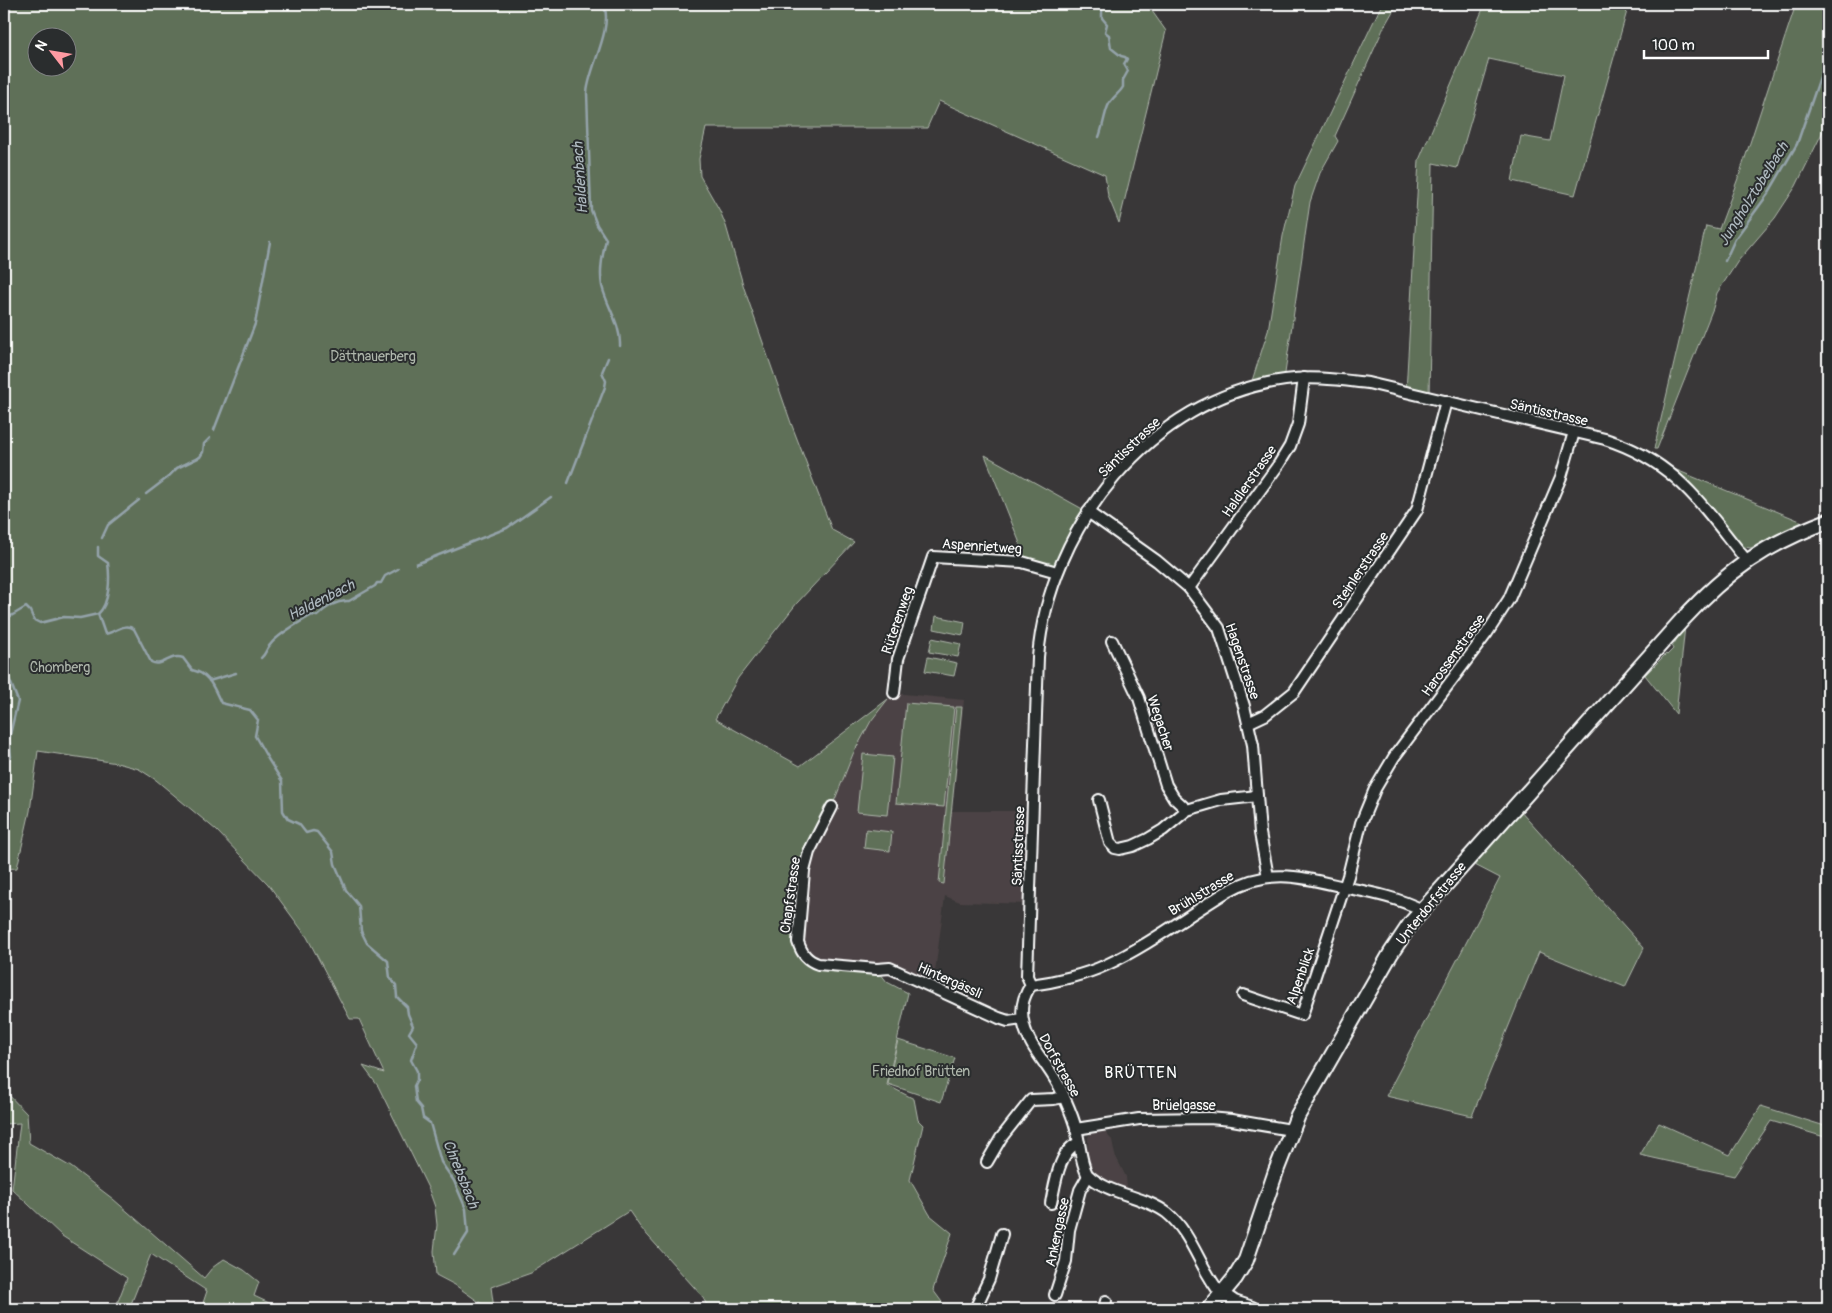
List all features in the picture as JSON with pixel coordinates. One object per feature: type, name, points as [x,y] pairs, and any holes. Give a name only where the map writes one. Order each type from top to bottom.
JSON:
[{"type":"street","name":"Säntisstrasse","points":[[1031,985],[1026,976],[1038,657],[1041,630],[1050,593],[1072,539],[1088,512],[1127,464],[1157,436],[1202,405],[1250,387],[1284,380],[1304,378],[1334,379],[1368,383],[1605,439],[1634,450],[1670,472],[1694,495],[1747,560]]},
{"type":"street","name":"Haldlerstrasse","points":[[1190,588],[1290,446],[1298,424],[1304,378]]},
{"type":"street","name":"Steinlerstrasse","points":[[1248,723],[1265,715],[1294,692],[1417,510],[1446,401]]},
{"type":"street","name":"Harossenstrasse","points":[[1344,887],[1361,824],[1375,789],[1394,757],[1487,633],[1508,598],[1561,477],[1574,432]]},
{"type":"street","name":"Hagenstrasse","points":[[1088,512],[1157,561],[1190,588],[1219,628],[1253,745],[1260,833],[1268,877]]},
{"type":"street","name":"Unterdorfstrasse","points":[[1209,1309],[1235,1278],[1246,1260],[1291,1130],[1298,1115],[1391,953],[1422,910],[1714,587],[1747,560],[1780,541],[1828,521]]},
{"type":"street","name":"Aspenrietweg","points":[[933,557],[1026,562],[1057,572]]},
{"type":"street","name":"Rüterenweg","points":[[894,693],[898,658],[933,557]]},
{"type":"street","name":"Wegacher","points":[[1112,641],[1139,698],[1166,785],[1174,798],[1187,810]]},
{"type":"street","points":[[1099,800],[1110,843],[1115,848],[1120,849],[1148,839],[1163,830],[1187,810],[1221,800],[1257,796]]},
{"type":"street","name":"Chapfstrasse","points":[[832,807],[809,852],[804,871],[798,942],[801,952],[809,961],[818,964],[865,967]]},
{"type":"street","name":"Brühlstrasse","points":[[1031,985],[1104,966],[1125,956],[1228,890],[1268,877],[1307,878],[1393,898],[1422,910]]},
{"type":"street","name":"Alpenblick","points":[[1243,995],[1302,1015],[1344,887]]},
{"type":"street","name":"Hintergässli","points":[[865,967],[877,969],[890,968],[999,1018],[1008,1021],[1022,1020]]},
{"type":"street","points":[[1022,1020],[1023,998],[1031,985]]},
{"type":"street","name":"Dorfstrasse","points":[[1022,1020],[1030,1041],[1056,1079],[1064,1097],[1076,1129],[1088,1176]]},
{"type":"street","points":[[986,1162],[1001,1138],[1031,1100],[1064,1097]]},
{"type":"street","name":"Brüelgasse","points":[[1076,1129],[1139,1119],[1209,1118],[1291,1130]]},
{"type":"street","points":[[1051,1203],[1065,1154],[1070,1147],[1079,1142]]},
{"type":"street","points":[[1088,1176],[1108,1187],[1153,1204],[1167,1213],[1182,1230],[1203,1268],[1221,1294],[1234,1303],[1252,1309]]},
{"type":"street","name":"Ankengasse","points":[[1056,1295],[1066,1261],[1071,1221],[1080,1190],[1088,1176]]},
{"type":"street","points":[[975,1309],[989,1279],[1002,1234]]},
{"type":"shaded area","points":[[894,693],[964,700],[952,811],[1033,811],[1030,904],[960,902],[945,896],[933,987],[890,968],[818,964],[801,952],[804,871],[853,754],[871,721]]},
{"type":"shaded area","points":[[1102,1129],[1112,1140],[1115,1155],[1126,1177],[1127,1188],[1107,1180],[1096,1173],[1089,1162],[1086,1149],[1088,1148],[1088,1138],[1090,1134],[1095,1133],[1095,1130]]},
{"type":"green space","name":"Dättnauerberg","points":[[4,4],[1147,4],[1166,31],[1119,223],[1108,196],[1105,175],[939,101],[927,128],[706,128],[699,159],[700,176],[720,211],[726,226],[744,288],[791,423],[832,530],[854,542],[797,603],[738,678],[715,719],[800,766],[888,699],[871,721],[853,754],[832,807],[809,852],[798,942],[809,961],[877,969],[887,982],[908,993],[887,1085],[914,1099],[918,1120],[923,1125],[910,1180],[930,1215],[952,1233],[933,1290],[947,1309],[709,1309],[702,1296],[640,1227],[629,1211],[531,1273],[491,1287],[494,1309],[489,1309],[455,1285],[436,1275],[434,1251],[437,1225],[435,1207],[429,1190],[378,1086],[363,1066],[384,1073],[359,1019],[350,1019],[307,937],[268,884],[216,830],[156,780],[139,769],[117,763],[38,751],[30,811],[17,868],[4,869]]},
{"type":"green space","points":[[1382,4],[1397,4],[1384,27],[1335,136],[1338,141],[1320,173],[1310,202],[1284,380],[1250,387],[1268,331],[1283,236],[1295,186]]},
{"type":"green space","points":[[1485,4],[1629,4],[1575,195],[1512,181],[1521,136],[1550,141],[1564,75],[1489,59],[1457,168],[1433,163],[1429,397],[1406,392],[1419,160]]},
{"type":"green space","points":[[1796,4],[1828,4],[1828,121],[1796,186],[1775,218],[1738,261],[1717,293],[1713,308],[1657,449],[1654,449],[1706,226],[1719,229],[1740,173]]},
{"type":"green space","points":[[985,455],[1088,512],[1057,572],[1026,562]]},
{"type":"green space","points":[[1674,469],[1805,523],[1777,534],[1751,548],[1743,547],[1696,490]]},
{"type":"green space","points":[[936,616],[965,622],[963,635],[934,629]]},
{"type":"green space","points":[[1685,626],[1676,714],[1645,675],[1673,649],[1672,647]]},
{"type":"green space","points":[[932,638],[961,644],[958,657],[929,652]]},
{"type":"green space","points":[[928,657],[957,663],[954,676],[925,671]]},
{"type":"green space","points":[[906,703],[954,707],[944,807],[896,803]]},
{"type":"green space","points":[[956,707],[962,707],[944,884],[939,883]]},
{"type":"green space","points":[[863,754],[893,757],[887,815],[857,812]]},
{"type":"green space","points":[[1519,809],[1644,948],[1625,987],[1539,952],[1472,1116],[1386,1096],[1500,878],[1471,863]]},
{"type":"green space","points":[[866,829],[892,832],[890,851],[864,848]]},
{"type":"green space","name":"Friedhof Brütten","points":[[898,1040],[955,1058],[941,1102],[888,1084]]},
{"type":"green space","points":[[4,1090],[27,1114],[29,1143],[71,1167],[113,1199],[204,1278],[212,1268],[224,1259],[244,1270],[259,1282],[254,1296],[282,1309],[201,1309],[207,1291],[151,1254],[129,1309],[115,1309],[127,1278],[62,1236],[12,1189],[20,1123],[4,1124]]},
{"type":"green space","points":[[1761,1106],[1828,1127],[1828,1138],[1771,1121],[1734,1176],[1640,1155],[1659,1123],[1730,1155]]},
{"type":"waterway","points":[[4,12],[15,4]]},
{"type":"waterway","name":"Haldenbach","points":[[604,4],[606,14],[603,37],[587,93],[591,210],[597,225],[606,239],[601,280],[604,294],[616,323],[620,346]]},
{"type":"waterway","points":[[1099,137],[1108,106],[1123,87],[1123,80],[1128,71],[1124,64],[1127,59],[1111,48],[1109,35],[1105,32],[1107,24],[1102,18],[1102,4]]},
{"type":"waterway","name":"Jungholztobelbach","points":[[1725,261],[1735,239],[1768,194],[1797,144],[1828,54]]},
{"type":"waterway","points":[[214,430],[255,324],[270,242]]},
{"type":"waterway","name":"Haldenbach","points":[[568,483],[605,387],[606,381],[602,372],[608,358]]},
{"type":"waterway","points":[[146,494],[177,468],[200,457],[204,444],[210,438]]},
{"type":"waterway","name":"Haldenbach","points":[[416,564],[507,528],[551,497]]},
{"type":"waterway","points":[[102,538],[108,525],[139,500]]},
{"type":"waterway","points":[[98,547],[98,556],[108,563],[109,576],[105,604],[98,614]]},
{"type":"waterway","name":"Haldenbach","points":[[261,658],[274,641],[290,628],[312,615],[317,616],[332,605],[349,601],[377,583],[381,583],[385,576],[398,569]]},
{"type":"waterway","name":"Chrebsbach","points":[[4,610],[11,616],[26,607],[34,620],[40,623],[64,617],[80,618],[98,614],[105,634],[123,627],[130,627],[134,629],[151,662],[159,663],[175,657],[183,658],[192,670],[207,678],[221,703],[250,710],[258,720],[255,736],[282,781],[283,811],[288,819],[299,824],[306,833],[317,832],[333,852],[335,864],[346,890],[359,906],[361,931],[367,943],[388,961],[390,978],[396,985],[397,997],[407,1007],[413,1026],[409,1033],[417,1043],[411,1060],[417,1071],[417,1080],[414,1086],[416,1102],[421,1108],[423,1118],[430,1123],[441,1162],[454,1181],[466,1209],[468,1233],[454,1255]]},
{"type":"waterway","points":[[4,655],[8,676],[18,701],[9,739],[11,757],[4,766]]},
{"type":"waterway","name":"Haldenbach","points":[[209,681],[236,673]]},
{"type":"waterway","points":[[4,774],[4,780]]},
{"type":"district","name":"BRÜTTEN","points":[[1141,1072]]},
{"type":"park label","name":"Chomberg","points":[[60,667]]}]
